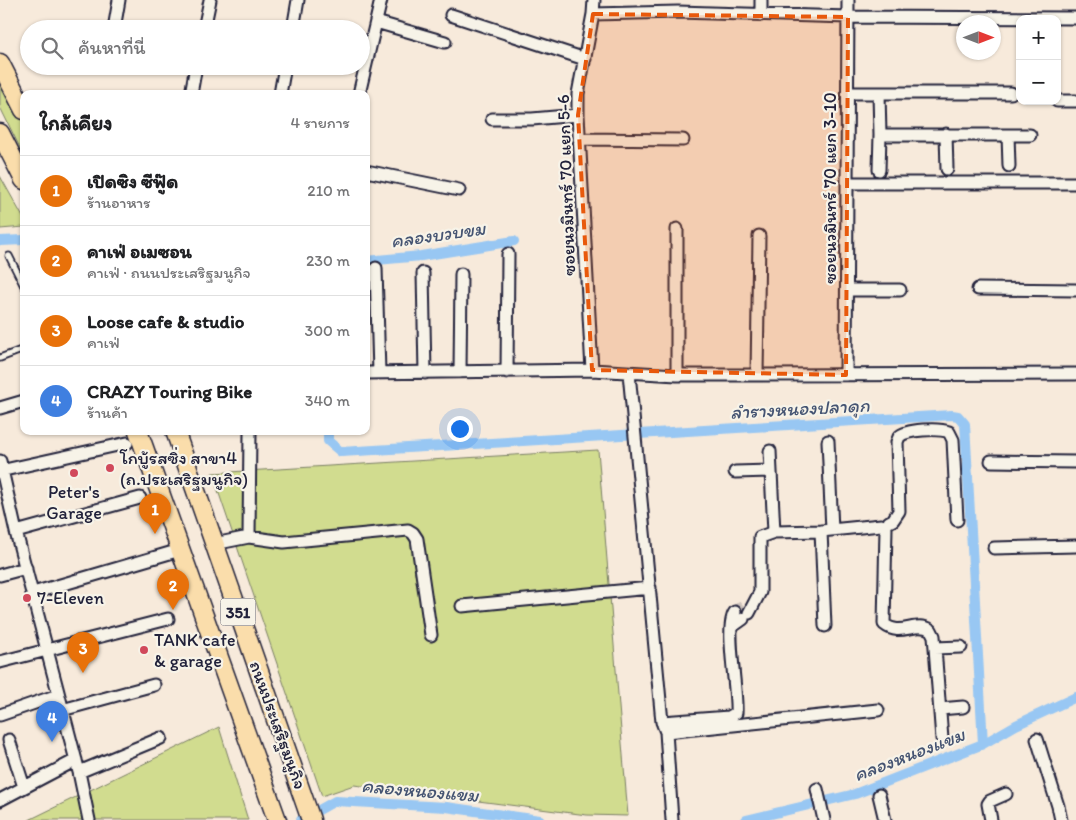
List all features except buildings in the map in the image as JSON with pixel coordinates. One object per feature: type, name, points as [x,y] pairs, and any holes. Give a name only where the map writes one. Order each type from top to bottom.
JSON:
[{"type":"main road","points":[[0,63],[20,102]]},
{"type":"main road","points":[[0,133],[20,172]]},
{"type":"main road","name":"ถนนประเสริฐมนูกิจ","points":[[175,435],[311,820]]},
{"type":"main road","name":"ถนนประเสริฐมนูกิจ","points":[[133,437],[180,550],[275,816]]},
{"type":"street","points":[[116,20],[119,0]]},
{"type":"street","points":[[206,20],[210,0]]},
{"type":"street","points":[[295,20],[298,0]]},
{"type":"street","points":[[370,42],[381,0]]},
{"type":"street","name":"ซอยนวมินทร์ 70 แยก 5-6","points":[[592,370],[578,94],[594,0]]},
{"type":"street","points":[[678,0],[678,12]]},
{"type":"street","points":[[761,0],[761,14]]},
{"type":"street","name":"ซอยนวมินทร์ 70 แยก 3-10","points":[[846,376],[848,0]]},
{"type":"street","points":[[593,14],[678,12],[848,18],[1076,18]]},
{"type":"street","points":[[451,15],[585,59]]},
{"type":"street","points":[[376,22],[445,42]]},
{"type":"street","points":[[192,90],[194,75]]},
{"type":"street","points":[[281,90],[283,75]]},
{"type":"street","points":[[360,90],[362,75]]},
{"type":"street","points":[[848,93],[1011,93]]},
{"type":"street","points":[[879,170],[880,93]]},
{"type":"street","points":[[1061,101],[1076,101]]},
{"type":"street","points":[[492,119],[532,119],[578,115]]},
{"type":"street","points":[[946,134],[947,169]]},
{"type":"street","points":[[1008,134],[1008,166]]},
{"type":"street","points":[[880,135],[1030,134]]},
{"type":"street","points":[[579,139],[683,140]]},
{"type":"street","points":[[370,172],[459,190]]},
{"type":"street","points":[[847,183],[1076,183]]},
{"type":"street","points":[[677,229],[677,375]]},
{"type":"street","points":[[757,376],[759,236]]},
{"type":"street","points":[[507,372],[508,254]]},
{"type":"street","points":[[376,268],[379,373]]},
{"type":"street","points":[[423,273],[425,372]]},
{"type":"street","points":[[460,372],[461,274]]},
{"type":"street","points":[[978,289],[1076,290]]},
{"type":"street","points":[[846,290],[900,290]]},
{"type":"street","points":[[370,373],[592,370],[677,375],[757,376],[1076,374]]},
{"type":"street","points":[[629,372],[664,727],[671,818]]},
{"type":"street","points":[[0,408],[20,402]]},
{"type":"street","points":[[664,727],[729,717],[736,713],[732,626],[736,624],[760,592],[760,537],[774,532],[827,531],[885,525],[893,520],[899,510],[897,442],[899,437],[906,432],[943,430],[949,432],[953,440],[957,520]]},
{"type":"street","points":[[249,537],[250,435]]},
{"type":"street","points":[[90,820],[1,468],[133,437]]},
{"type":"street","points":[[825,626],[828,441]]},
{"type":"street","points":[[770,451],[774,532]]},
{"type":"street","points":[[991,461],[1076,462]]},
{"type":"street","points":[[734,472],[771,471]]},
{"type":"street","points":[[16,532],[140,498]]},
{"type":"street","points":[[885,525],[884,624],[900,631],[921,626],[926,626],[931,630],[934,636],[942,739]]},
{"type":"street","points":[[214,544],[249,537],[284,542],[408,530],[413,532],[416,539],[431,635]]},
{"type":"street","points":[[994,548],[1076,546]]},
{"type":"street","points":[[33,593],[180,550]]},
{"type":"street","points":[[0,575],[26,568]]},
{"type":"street","points":[[462,606],[650,588]]},
{"type":"street","points":[[0,662],[168,619]]},
{"type":"street","points":[[935,648],[961,647]]},
{"type":"street","points":[[62,710],[154,685]]},
{"type":"street","points":[[0,715],[58,695]]},
{"type":"street","points":[[940,709],[963,707]]},
{"type":"street","points":[[664,727],[878,710]]},
{"type":"street","points":[[79,772],[161,738]]},
{"type":"street","points":[[1037,739],[1061,820]]},
{"type":"street","points":[[9,740],[24,787]]},
{"type":"street","points":[[0,800],[76,760]]},
{"type":"street","points":[[818,793],[823,816]]},
{"type":"street","points":[[991,820],[988,804],[990,801],[1006,794]]},
{"type":"street","points":[[879,795],[885,820]]},
{"type":"lane","points":[[10,256],[20,277]]},
{"type":"lane","points":[[0,358],[20,350]]},
{"type":"highlighted area","points":[[593,14],[848,17],[846,375],[592,370],[578,115]]},
{"type":"green space","points":[[0,78],[20,116],[20,148],[0,107]]},
{"type":"green space","points":[[0,176],[20,212],[20,227],[0,229]]},
{"type":"green space","points":[[598,450],[628,816],[587,815],[354,785],[322,796],[212,473]]},
{"type":"green space","points":[[219,727],[248,820],[29,820]]},
{"type":"waterway","name":"คลองบวบขม","points":[[0,241],[20,240]]},
{"type":"waterway","name":"คลองบวบขม","points":[[370,261],[421,256],[514,241]]},
{"type":"waterway","name":"ลำรางหนองปลาดุก","points":[[328,435],[328,441],[341,452],[958,416],[965,424],[983,744]]},
{"type":"waterway","name":"คลองหนองแขม","points":[[746,820],[855,794],[983,744],[1016,725],[1076,697]]},
{"type":"waterway","name":"คลองหนองแขม","points":[[301,820],[335,801],[446,807],[540,820]]},
{"type":"tunnel","points":[[735,612],[743,605]]},
{"type":"place","name":"โกบู้รสซิ่ง สาขา4 (ถ.ประเสริฐมนูกิจ)","points":[[110,468]]},
{"type":"place","name":"Peter's Garage","points":[[74,473]]},
{"type":"place","name":"เปิดซิง ซีฟู๊ด","points":[[155,534]]},
{"type":"place","name":"7-Eleven","points":[[27,598]]},
{"type":"place","name":"คาเฟ่ อเมซอน","points":[[173,610]]},
{"type":"place","name":"TANK cafe & garage","points":[[144,650]]},
{"type":"place","name":"Loose cafe & studio","points":[[83,673]]},
{"type":"place","name":"CRAZY Touring Bike","points":[[52,742]]}]
